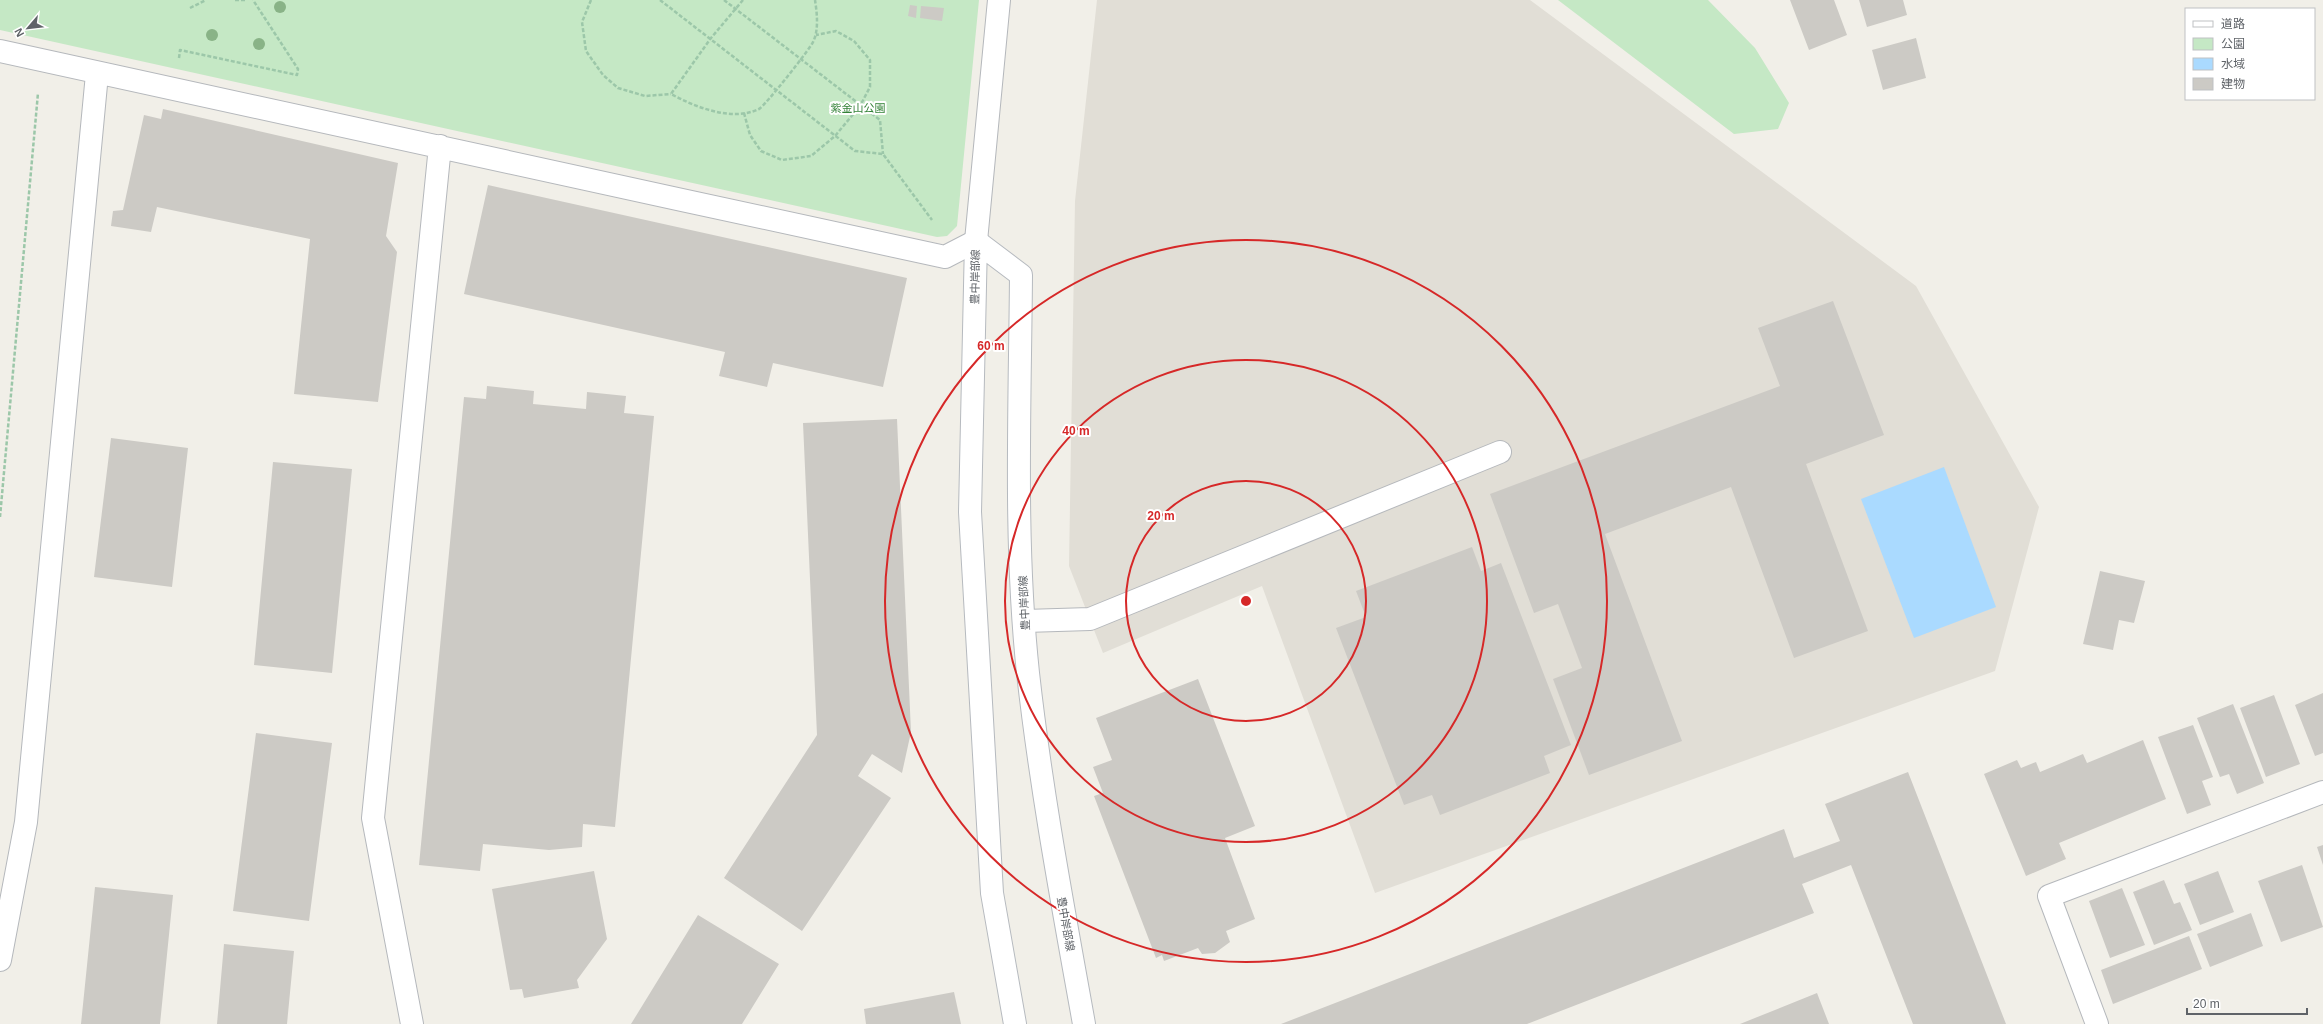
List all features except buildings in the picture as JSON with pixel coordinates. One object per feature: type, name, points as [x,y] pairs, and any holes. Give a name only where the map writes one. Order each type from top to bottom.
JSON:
[{"type":"street","points":[[0,51],[97,74],[440,146],[945,256],[976,241],[999,0]]},
{"type":"street","points":[[0,960],[26,822],[97,74]]},
{"type":"street","points":[[412,1024],[373,818],[440,146]]},
{"type":"street","name":"豊中岸部線","points":[[976,241],[1021,276],[1020,536],[1028,673],[1056,869],[1084,1024]]},
{"type":"street","name":"豊中岸部線","points":[[976,241],[970,512],[992,893],[1014,1024]]},
{"type":"street","points":[[1024,621],[1090,619],[1500,452]]},
{"type":"street","points":[[2097,1024],[2049,896],[2323,792]]},
{"type":"path","points":[[190,8],[206,0]]},
{"type":"path","points":[[235,0],[245,0]]},
{"type":"path","points":[[179,59],[180,50],[297,74],[298,69],[253,0]]},
{"type":"path","points":[[592,0],[582,22],[586,51],[603,75],[618,88],[645,96],[672,94],[692,105],[716,113],[744,113],[760,109],[813,43],[816,35],[818,14],[815,0]]},
{"type":"path","points":[[660,0],[855,151],[883,154]]},
{"type":"path","points":[[724,0],[800,60],[880,120],[883,154],[933,221]]},
{"type":"path","points":[[672,94],[711,38],[743,0]]},
{"type":"path","points":[[744,113],[750,135],[761,151],[782,160],[811,156],[835,136],[860,106],[870,87],[870,60],[854,41],[836,31],[816,35]]},
{"type":"path","points":[[0,517],[41,61]]},
{"type":"shaded area","points":[[1097,0],[1530,0],[1916,286],[2039,507],[1995,671],[1375,893],[1262,586],[1103,653],[1069,566],[1075,201]]},
{"type":"green space","name":"紫金山公園","points":[[0,0],[979,0],[957,226],[947,236],[937,237],[0,30]]},
{"type":"green space","points":[[1558,0],[1708,0],[1755,48],[1789,103],[1778,129],[1734,134]]},
{"type":"water","points":[[1944,467],[1996,607],[1914,638],[1861,499]]}]
